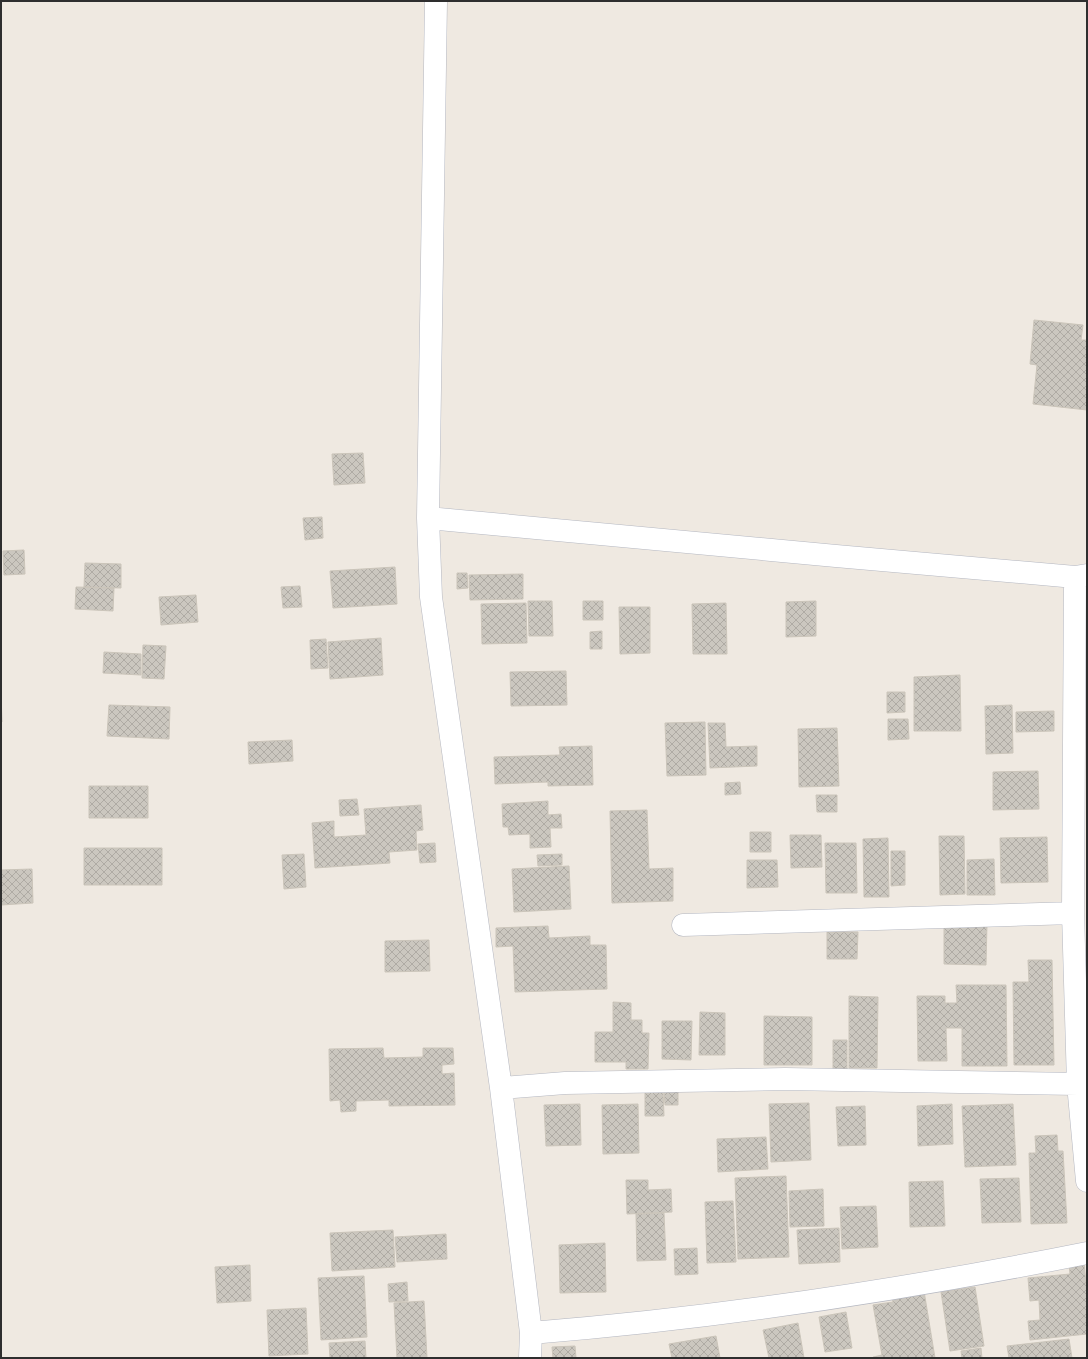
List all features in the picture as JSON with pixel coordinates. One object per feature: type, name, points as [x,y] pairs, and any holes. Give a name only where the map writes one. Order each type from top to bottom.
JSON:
[{"type":"street","points":[[436,1],[428,518],[431,598],[502,1088],[531,1333],[530,1358]]},
{"type":"street","points":[[428,518],[836,556],[1081,576],[1073,913],[1078,1084],[1087,1181]]},
{"type":"street","points":[[683,925],[1073,913]]},
{"type":"street","points":[[502,1088],[565,1083],[785,1079],[1078,1084]]},
{"type":"street","points":[[531,1333],[623,1326],[793,1304],[1005,1270],[1087,1253]]},
{"type":"building","points":[[1034,320],[1083,325],[1081,340],[1087,340],[1087,410],[1033,404],[1037,365],[1030,364]]},
{"type":"building","points":[[363,453],[365,483],[334,485],[332,454]]},
{"type":"building","points":[[322,517],[323,538],[305,540],[303,518]]},
{"type":"building","points":[[24,550],[25,574],[4,575],[3,551]]},
{"type":"building","points":[[85,563],[121,564],[121,588],[84,587]]},
{"type":"building","points":[[395,567],[397,604],[333,608],[330,571]]},
{"type":"building","points":[[457,573],[467,573],[468,588],[457,589]]},
{"type":"building","points":[[523,574],[523,599],[470,600],[469,575]]},
{"type":"building","points":[[300,586],[302,607],[283,608],[281,587]]},
{"type":"building","points":[[76,587],[114,588],[113,611],[75,609]]},
{"type":"building","points":[[196,595],[198,622],[161,625],[159,597]]},
{"type":"building","points":[[528,601],[552,601],[553,636],[529,636]]},
{"type":"building","points":[[583,601],[603,601],[603,620],[583,620]]},
{"type":"building","points":[[816,601],[816,636],[786,637],[786,602]]},
{"type":"building","points":[[526,603],[527,643],[482,644],[481,604]]},
{"type":"building","points":[[726,603],[727,654],[693,654],[692,604]]},
{"type":"building","points":[[619,607],[650,607],[650,653],[620,654]]},
{"type":"building","points":[[602,631],[602,649],[590,649],[590,632]]},
{"type":"building","points":[[381,638],[383,675],[330,679],[328,642]]},
{"type":"building","points":[[326,639],[328,668],[311,669],[310,640]]},
{"type":"building","points":[[143,645],[166,646],[164,679],[142,678]]},
{"type":"building","points":[[104,652],[141,654],[141,675],[103,673]]},
{"type":"building","points":[[566,671],[567,705],[511,706],[510,672]]},
{"type":"building","points":[[960,675],[961,731],[914,731],[914,677]]},
{"type":"building","points":[[887,692],[905,692],[905,712],[887,713]]},
{"type":"building","points":[[1,694],[2,722],[1,722]]},
{"type":"building","points":[[109,705],[170,707],[169,739],[107,736]]},
{"type":"building","points":[[1012,705],[1013,753],[986,754],[985,706]]},
{"type":"building","points":[[1054,711],[1054,731],[1016,732],[1016,712]]},
{"type":"building","points":[[888,719],[908,719],[909,739],[888,740]]},
{"type":"building","points":[[705,722],[706,775],[667,776],[665,723]]},
{"type":"building","points":[[708,723],[725,723],[726,747],[757,746],[757,766],[710,768]]},
{"type":"building","points":[[837,728],[839,786],[799,787],[798,729]]},
{"type":"building","points":[[292,740],[293,761],[249,764],[248,742]]},
{"type":"building","points":[[592,746],[593,785],[548,786],[548,782],[495,784],[494,757],[560,755],[559,747]]},
{"type":"building","points":[[1038,771],[1039,809],[993,810],[993,772]]},
{"type":"building","points":[[740,782],[741,794],[725,795],[725,783]]},
{"type":"building","points":[[89,786],[148,786],[148,818],[89,818]]},
{"type":"building","points":[[816,795],[837,795],[837,812],[817,812]]},
{"type":"building","points":[[357,799],[359,815],[340,816],[339,800]]},
{"type":"building","points":[[548,801],[548,815],[561,814],[562,828],[550,828],[551,847],[530,848],[530,834],[509,835],[508,827],[503,827],[502,804]]},
{"type":"building","points":[[421,805],[423,830],[416,831],[417,850],[389,852],[390,863],[315,868],[312,823],[334,821],[334,837],[366,835],[364,809]]},
{"type":"building","points":[[647,810],[649,869],[673,868],[673,901],[612,903],[610,811]]},
{"type":"building","points":[[750,832],[771,832],[771,852],[750,852]]},
{"type":"building","points":[[790,835],[821,835],[822,867],[791,868]]},
{"type":"building","points":[[939,836],[964,836],[965,894],[940,895]]},
{"type":"building","points":[[1047,837],[1048,882],[1001,883],[1000,838]]},
{"type":"building","points":[[888,838],[889,897],[864,897],[863,839]]},
{"type":"building","points":[[435,843],[436,862],[420,863],[418,844]]},
{"type":"building","points":[[825,843],[856,843],[857,893],[826,893]]},
{"type":"building","points":[[84,848],[162,848],[162,885],[84,885]]},
{"type":"building","points":[[891,851],[905,851],[905,885],[891,886]]},
{"type":"building","points":[[304,854],[306,887],[284,889],[282,855]]},
{"type":"building","points":[[562,854],[562,865],[538,866],[537,855]]},
{"type":"building","points":[[994,859],[995,895],[967,895],[967,860]]},
{"type":"building","points":[[747,860],[777,860],[778,887],[747,888]]},
{"type":"building","points":[[569,866],[571,909],[514,912],[512,869]]},
{"type":"building","points":[[32,869],[33,903],[1,905],[1,870]]},
{"type":"building","points":[[944,923],[987,923],[986,965],[944,964]]},
{"type":"building","points":[[548,926],[549,938],[590,936],[590,945],[606,945],[607,989],[515,992],[513,946],[496,947],[496,928]]},
{"type":"building","points":[[827,932],[858,932],[857,959],[827,959]]},
{"type":"building","points":[[429,940],[430,971],[385,972],[385,941]]},
{"type":"building","points":[[1028,960],[1052,960],[1054,1065],[1014,1065],[1013,982],[1029,982]]},
{"type":"building","points":[[956,985],[1006,985],[1007,1066],[962,1066],[962,1028],[946,1028],[947,1061],[918,1061],[917,996],[945,996],[945,1003],[957,1003]]},
{"type":"building","points":[[849,996],[878,997],[877,1068],[849,1068]]},
{"type":"building","points":[[613,1002],[631,1003],[631,1020],[642,1020],[642,1033],[649,1033],[648,1069],[626,1069],[626,1062],[595,1062],[595,1032],[613,1032]]},
{"type":"building","points":[[700,1012],[725,1013],[725,1055],[699,1055]]},
{"type":"building","points":[[764,1016],[812,1017],[812,1065],[764,1065]]},
{"type":"building","points":[[662,1021],[692,1021],[691,1060],[662,1059]]},
{"type":"building","points":[[833,1040],[847,1040],[847,1069],[833,1069]]},
{"type":"building","points":[[383,1048],[384,1058],[423,1057],[423,1048],[453,1048],[454,1064],[442,1065],[442,1074],[454,1073],[455,1105],[389,1106],[389,1100],[356,1101],[356,1111],[341,1112],[340,1100],[330,1101],[329,1049]]},
{"type":"building","points":[[663,1090],[664,1116],[645,1116],[645,1091]]},
{"type":"building","points":[[678,1091],[678,1105],[665,1105],[664,1092]]},
{"type":"building","points":[[809,1103],[811,1160],[771,1162],[769,1104]]},
{"type":"building","points":[[580,1104],[581,1145],[546,1146],[544,1105]]},
{"type":"building","points":[[638,1104],[639,1153],[603,1154],[602,1105]]},
{"type":"building","points":[[952,1104],[953,1144],[918,1146],[917,1106]]},
{"type":"building","points":[[1013,1104],[1016,1165],[965,1167],[962,1106]]},
{"type":"building","points":[[865,1106],[866,1145],[838,1146],[836,1107]]},
{"type":"building","points":[[1057,1135],[1058,1151],[1063,1151],[1067,1223],[1031,1224],[1029,1153],[1036,1153],[1035,1136]]},
{"type":"building","points":[[766,1137],[768,1169],[718,1172],[717,1139]]},
{"type":"building","points":[[786,1176],[789,1257],[738,1259],[735,1178]]},
{"type":"building","points":[[1019,1178],[1021,1222],[982,1223],[980,1179]]},
{"type":"building","points":[[626,1180],[648,1180],[648,1190],[671,1189],[672,1212],[627,1214]]},
{"type":"building","points":[[943,1181],[945,1226],[910,1227],[909,1182]]},
{"type":"building","points":[[823,1189],[824,1226],[790,1227],[789,1191]]},
{"type":"building","points":[[733,1201],[736,1262],[707,1263],[705,1202]]},
{"type":"building","points":[[876,1206],[878,1247],[842,1249],[840,1207]]},
{"type":"building","points":[[664,1213],[666,1260],[637,1261],[636,1214]]},
{"type":"building","points":[[839,1228],[840,1262],[799,1264],[797,1230]]},
{"type":"building","points":[[393,1230],[395,1267],[332,1271],[330,1233]]},
{"type":"building","points":[[446,1234],[447,1259],[397,1262],[395,1237]]},
{"type":"building","points":[[605,1243],[606,1292],[560,1293],[559,1245]]},
{"type":"building","points":[[697,1248],[698,1274],[675,1275],[674,1249]]},
{"type":"building","points":[[1084,1263],[1087,1292],[1087,1334],[1030,1340],[1028,1321],[1040,1320],[1039,1300],[1030,1301],[1028,1278],[1070,1274],[1069,1265]]},
{"type":"building","points":[[250,1265],[251,1301],[217,1303],[215,1267]]},
{"type":"building","points":[[364,1276],[367,1337],[321,1340],[318,1278]]},
{"type":"building","points":[[407,1282],[408,1301],[389,1302],[388,1284]]},
{"type":"building","points":[[923,1285],[935,1358],[873,1358],[882,1355],[873,1305],[893,1302],[891,1291]]},
{"type":"building","points":[[975,1287],[984,1346],[950,1351],[941,1292]]},
{"type":"building","points":[[424,1301],[427,1358],[397,1358],[394,1303]]},
{"type":"building","points":[[306,1308],[308,1354],[269,1356],[267,1310]]},
{"type":"building","points":[[846,1312],[852,1348],[825,1352],[819,1317]]},
{"type":"building","points":[[798,1323],[804,1358],[769,1358],[763,1330]]},
{"type":"building","points":[[716,1336],[720,1358],[672,1358],[669,1344]]},
{"type":"building","points":[[1069,1339],[1072,1358],[1009,1358],[1007,1346]]},
{"type":"building","points":[[365,1341],[366,1358],[330,1358],[329,1343]]},
{"type":"building","points":[[575,1346],[576,1358],[553,1358],[552,1347]]},
{"type":"building","points":[[981,1348],[982,1358],[962,1358],[961,1351]]}]
